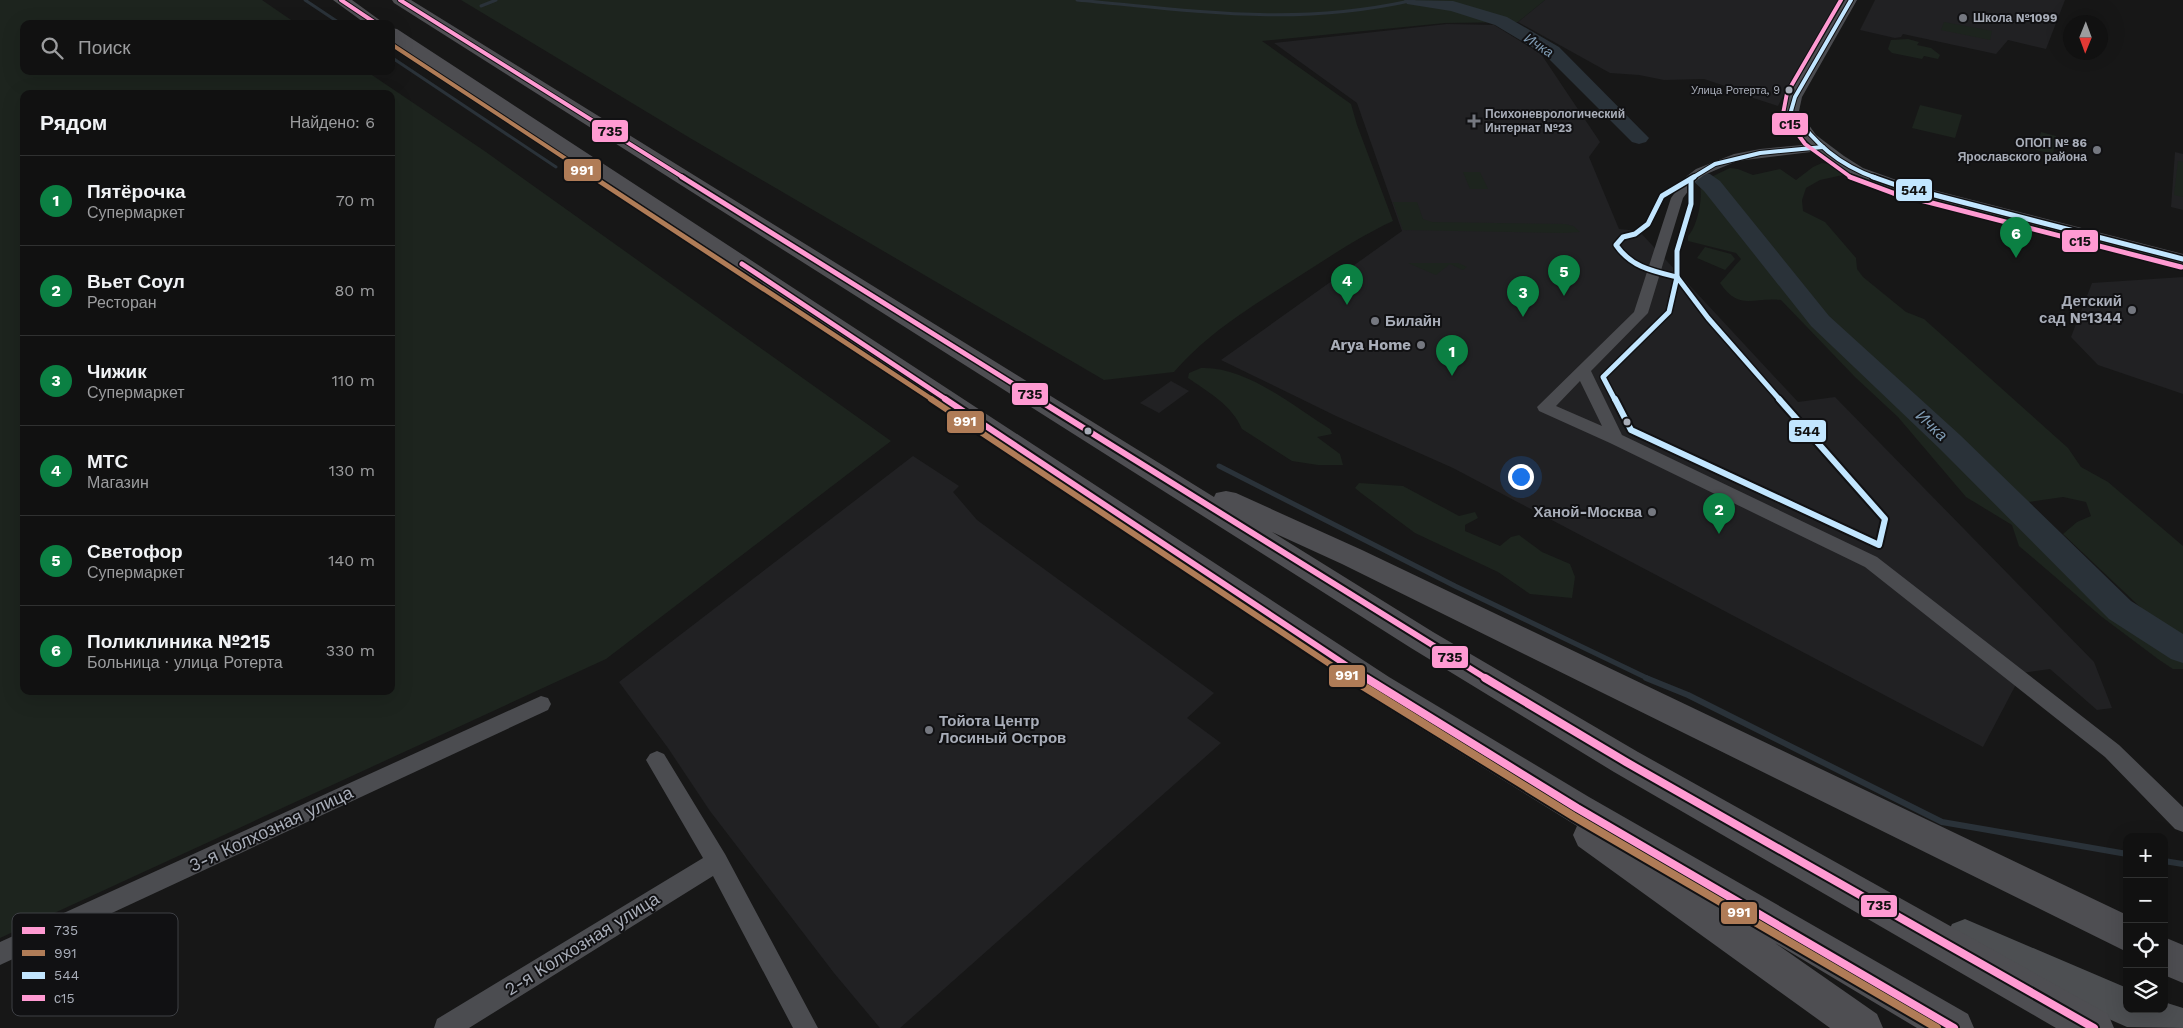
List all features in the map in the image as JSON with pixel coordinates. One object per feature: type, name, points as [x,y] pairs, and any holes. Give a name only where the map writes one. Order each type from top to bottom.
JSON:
[{"type":"highway","points":[[341,0],[371,20]]},
{"type":"highway","points":[[409,5],[1422,640],[1626,762],[2094,1028]]},
{"type":"highway","points":[[395,36],[1018,446],[1378,686],[1822,997],[1863,1028]]},
{"type":"highway","points":[[1134,459],[1352,557],[2123,932]]},
{"type":"highway","points":[[1378,686],[1577,808],[1954,1028]]},
{"type":"highway","points":[[2168,957],[2183,965]]},
{"type":"main road","points":[[1797,858],[2001,954],[2123,1006]]},
{"type":"main road","points":[[2142,1013],[2183,1028]]},
{"type":"street","points":[[1851,0],[1795,97],[1791,111],[1812,138],[1823,148],[1857,171],[1896,185],[2183,259]]},
{"type":"street","points":[[1823,148],[1746,156],[1716,164],[1696,175],[1677,198],[1641,314],[1545,407],[1616,439],[1871,562],[2112,751],[2183,822]]},
{"type":"street","points":[[1582,371],[1616,439]]},
{"type":"street","name":"3-я Колхозная улица","points":[[89,913],[542,704]]},
{"type":"street","points":[[657,760],[717,861],[806,1028]]},
{"type":"street","name":"2-я Колхозная улица","points":[[446,1028],[717,861]]},
{"type":"street","name":"3-я Колхозная улица","points":[[0,954],[12,948]]},
{"type":"shaded area","points":[[0,0],[262,0],[291,20],[20,20],[20,75],[372,75],[394,90],[20,90],[20,695],[395,695],[395,91],[486,152],[891,441],[606,659],[54,913],[12,913],[12,932],[0,938]]},
{"type":"shaded area","points":[[461,0],[1545,0],[1518,22],[1445,23],[1262,41],[1351,104],[1393,221],[1346,247],[1234,319],[1203,343],[1174,372],[1104,380],[690,138]]},
{"type":"shaded area","points":[[1545,0],[1840,0],[1793,76],[1778,106],[1704,79],[1664,80],[1639,75],[1610,73],[1518,22]]},
{"type":"shaded area","name":"Школа №1099","points":[[1875,0],[2065,0],[2046,49],[2008,40],[1996,54],[1903,34],[1901,37],[1895,38],[1860,30]]},
{"type":"shaded area","points":[[1944,22],[1992,31],[1990,40],[1941,30]]},
{"type":"shaded area","points":[[1447,24],[1494,25],[1541,54],[1600,142],[1589,157],[1619,229],[1639,231],[1798,402],[1835,397],[2094,662],[2112,708],[2097,710],[2050,669],[2022,673],[1983,747],[1453,468],[1336,416],[1221,360],[1402,231],[1357,103],[1274,43]]},
{"type":"shaded area","points":[[1908,39],[1919,42],[1917,45],[1931,48],[1940,55],[1938,59],[1924,56],[1922,59],[1892,53],[1888,49],[1891,40]]},
{"type":"shaded area","points":[[1920,105],[1962,115],[1955,138],[1912,128]]},
{"type":"shaded area","points":[[2041,132],[2056,136],[2053,154],[2036,150]]},
{"type":"shaded area","points":[[2175,152],[2183,154],[2183,210],[2171,207]]},
{"type":"shaded area","points":[[2178,161],[2183,162],[2183,197],[2174,195]]},
{"type":"shaded area","points":[[1822,163],[1835,165],[1842,171],[1843,175],[1820,180],[1806,188],[1802,200],[1803,211],[1825,222],[1856,258],[1857,269],[1863,277],[1906,312],[1924,319],[2068,448],[2081,467],[2108,482],[2183,546],[2183,639],[2157,623],[2063,534],[2077,522],[2091,516],[2086,502],[2063,497],[2022,503],[1826,321],[1709,178],[1730,168],[1753,175],[1780,169],[1796,180],[1813,167]]},
{"type":"shaded area","points":[[1463,172],[1480,172],[1488,189],[1470,189]]},
{"type":"shaded area","points":[[1704,184],[1817,323],[2114,609],[2141,630],[2183,655],[2183,669],[2173,669],[2102,617],[2019,546],[2012,525],[1966,497],[1898,417],[1855,377],[1781,300],[1740,300],[1727,292],[1720,283],[1741,259],[1736,253],[1688,241],[1688,236],[1694,226],[1698,212],[1701,198],[1700,186]]},
{"type":"shaded area","points":[[1393,202],[1417,202],[1423,219],[1432,222],[1565,224],[1573,226],[1580,232],[1403,230]]},
{"type":"shaded area","points":[[1705,247],[1731,254],[1735,259],[1725,270],[1697,258]]},
{"type":"shaded area","points":[[1408,263],[1458,263],[1467,267],[1463,270],[1450,264],[1436,275]]},
{"type":"shaded area","name":"Детский сад №1344","points":[[2183,277],[2183,394],[2098,365],[2071,337],[2092,283]]},
{"type":"shaded area","points":[[1201,368],[1235,373],[1252,380],[1330,429],[1332,434],[1317,437],[1340,454],[1343,465],[1318,465],[1292,461],[1242,429],[1238,420],[1226,406],[1188,378],[1189,373]]},
{"type":"shaded area","points":[[1171,381],[1189,391],[1159,413],[1140,403]]},
{"type":"shaded area","name":"Тойота Центр Лосиный Остров","points":[[913,456],[959,486],[953,492],[977,520],[1214,693],[1187,718],[1221,743],[900,1028],[880,1028],[834,973],[710,811],[668,748],[619,682]]},
{"type":"shaded area","points":[[1359,483],[1403,486],[1459,516],[1475,512],[1478,518],[1465,525],[1465,531],[1500,546],[1511,537],[1519,535],[1542,552],[1570,564],[1575,577],[1572,598],[1530,594],[1498,572],[1415,533],[1355,488]]},
{"type":"waterway","points":[[305,0],[335,20]]},
{"type":"waterway","points":[[481,6],[496,0]]},
{"type":"waterway","points":[[1077,0],[1205,12],[1286,15],[1328,13],[1414,0]]},
{"type":"waterway","name":"Ичка","points":[[1413,0],[1453,6],[1501,21],[1552,51],[1639,138]]},
{"type":"waterway","points":[[395,60],[556,167]]},
{"type":"waterway","name":"Ичка","points":[[1702,179],[1712,186],[1820,321],[1950,442],[2120,610],[2183,650]]},
{"type":"waterway","points":[[1219,466],[1455,586],[1649,679]]},
{"type":"waterway","points":[[1646,678],[1688,695],[1942,822],[2123,853]]},
{"type":"waterway","points":[[2168,862],[2183,864]]},
{"type":"transit line","name":"735","points":[[341,0],[371,20]]},
{"type":"transit line","name":"735","points":[[400,0],[1422,640],[1626,762],[2094,1028]]},
{"type":"transit line","name":"с15","points":[[1841,0],[1787,93],[1783,114],[1805,144],[1853,179],[1893,193],[2181,267]]},
{"type":"transit line","name":"544","points":[[1851,0],[1795,97],[1791,111],[1811,138],[1857,171],[1896,185],[2183,259]]},
{"type":"transit line","name":"991","points":[[395,47],[1021,458],[1373,693],[1573,816],[1937,1028]]},
{"type":"transit line","name":"544","points":[[1677,277],[1642,268],[1628,260],[1616,245],[1623,237],[1635,234],[1648,224],[1662,196],[1715,164],[1760,153],[1823,147]]},
{"type":"transit line","name":"544","points":[[1677,277],[1677,251],[1691,204],[1691,179]]},
{"type":"transit line","name":"735","points":[[742,264],[1378,686],[1577,808],[1954,1028]]},
{"type":"transit line","name":"544","points":[[1677,277],[1708,318],[1885,519],[1879,545],[1631,430],[1603,377],[1669,312],[1677,277]]},
{"type":"place","name":"Школа №1099","points":[[1963,18]]},
{"type":"place","name":"Улица Ротерта, 9","points":[[1789,90]]},
{"type":"place","name":"Психоневрологический Интернат №23","points":[[1474,121]]},
{"type":"place","name":"ОПОП № 86 Ярославского района","points":[[2097,150]]},
{"type":"place","name":"Поликлиника №215","points":[[2016,258]]},
{"type":"place","name":"Светофор","points":[[1564,296]]},
{"type":"place","name":"МТС","points":[[1347,305]]},
{"type":"place","name":"Детский сад №1344","points":[[2132,310]]},
{"type":"place","name":"Чижик","points":[[1523,317]]},
{"type":"place","name":"Билайн","points":[[1375,321]]},
{"type":"place","name":"Arya Home","points":[[1421,345]]},
{"type":"place","name":"Пятёрочка","points":[[1452,376]]},
{"type":"place","name":"Ханой-Москва","points":[[1652,512]]},
{"type":"place","name":"Вьет Соул","points":[[1719,534]]},
{"type":"place","name":"Тойота Центр Лосиный Остров","points":[[929,730]]}]
